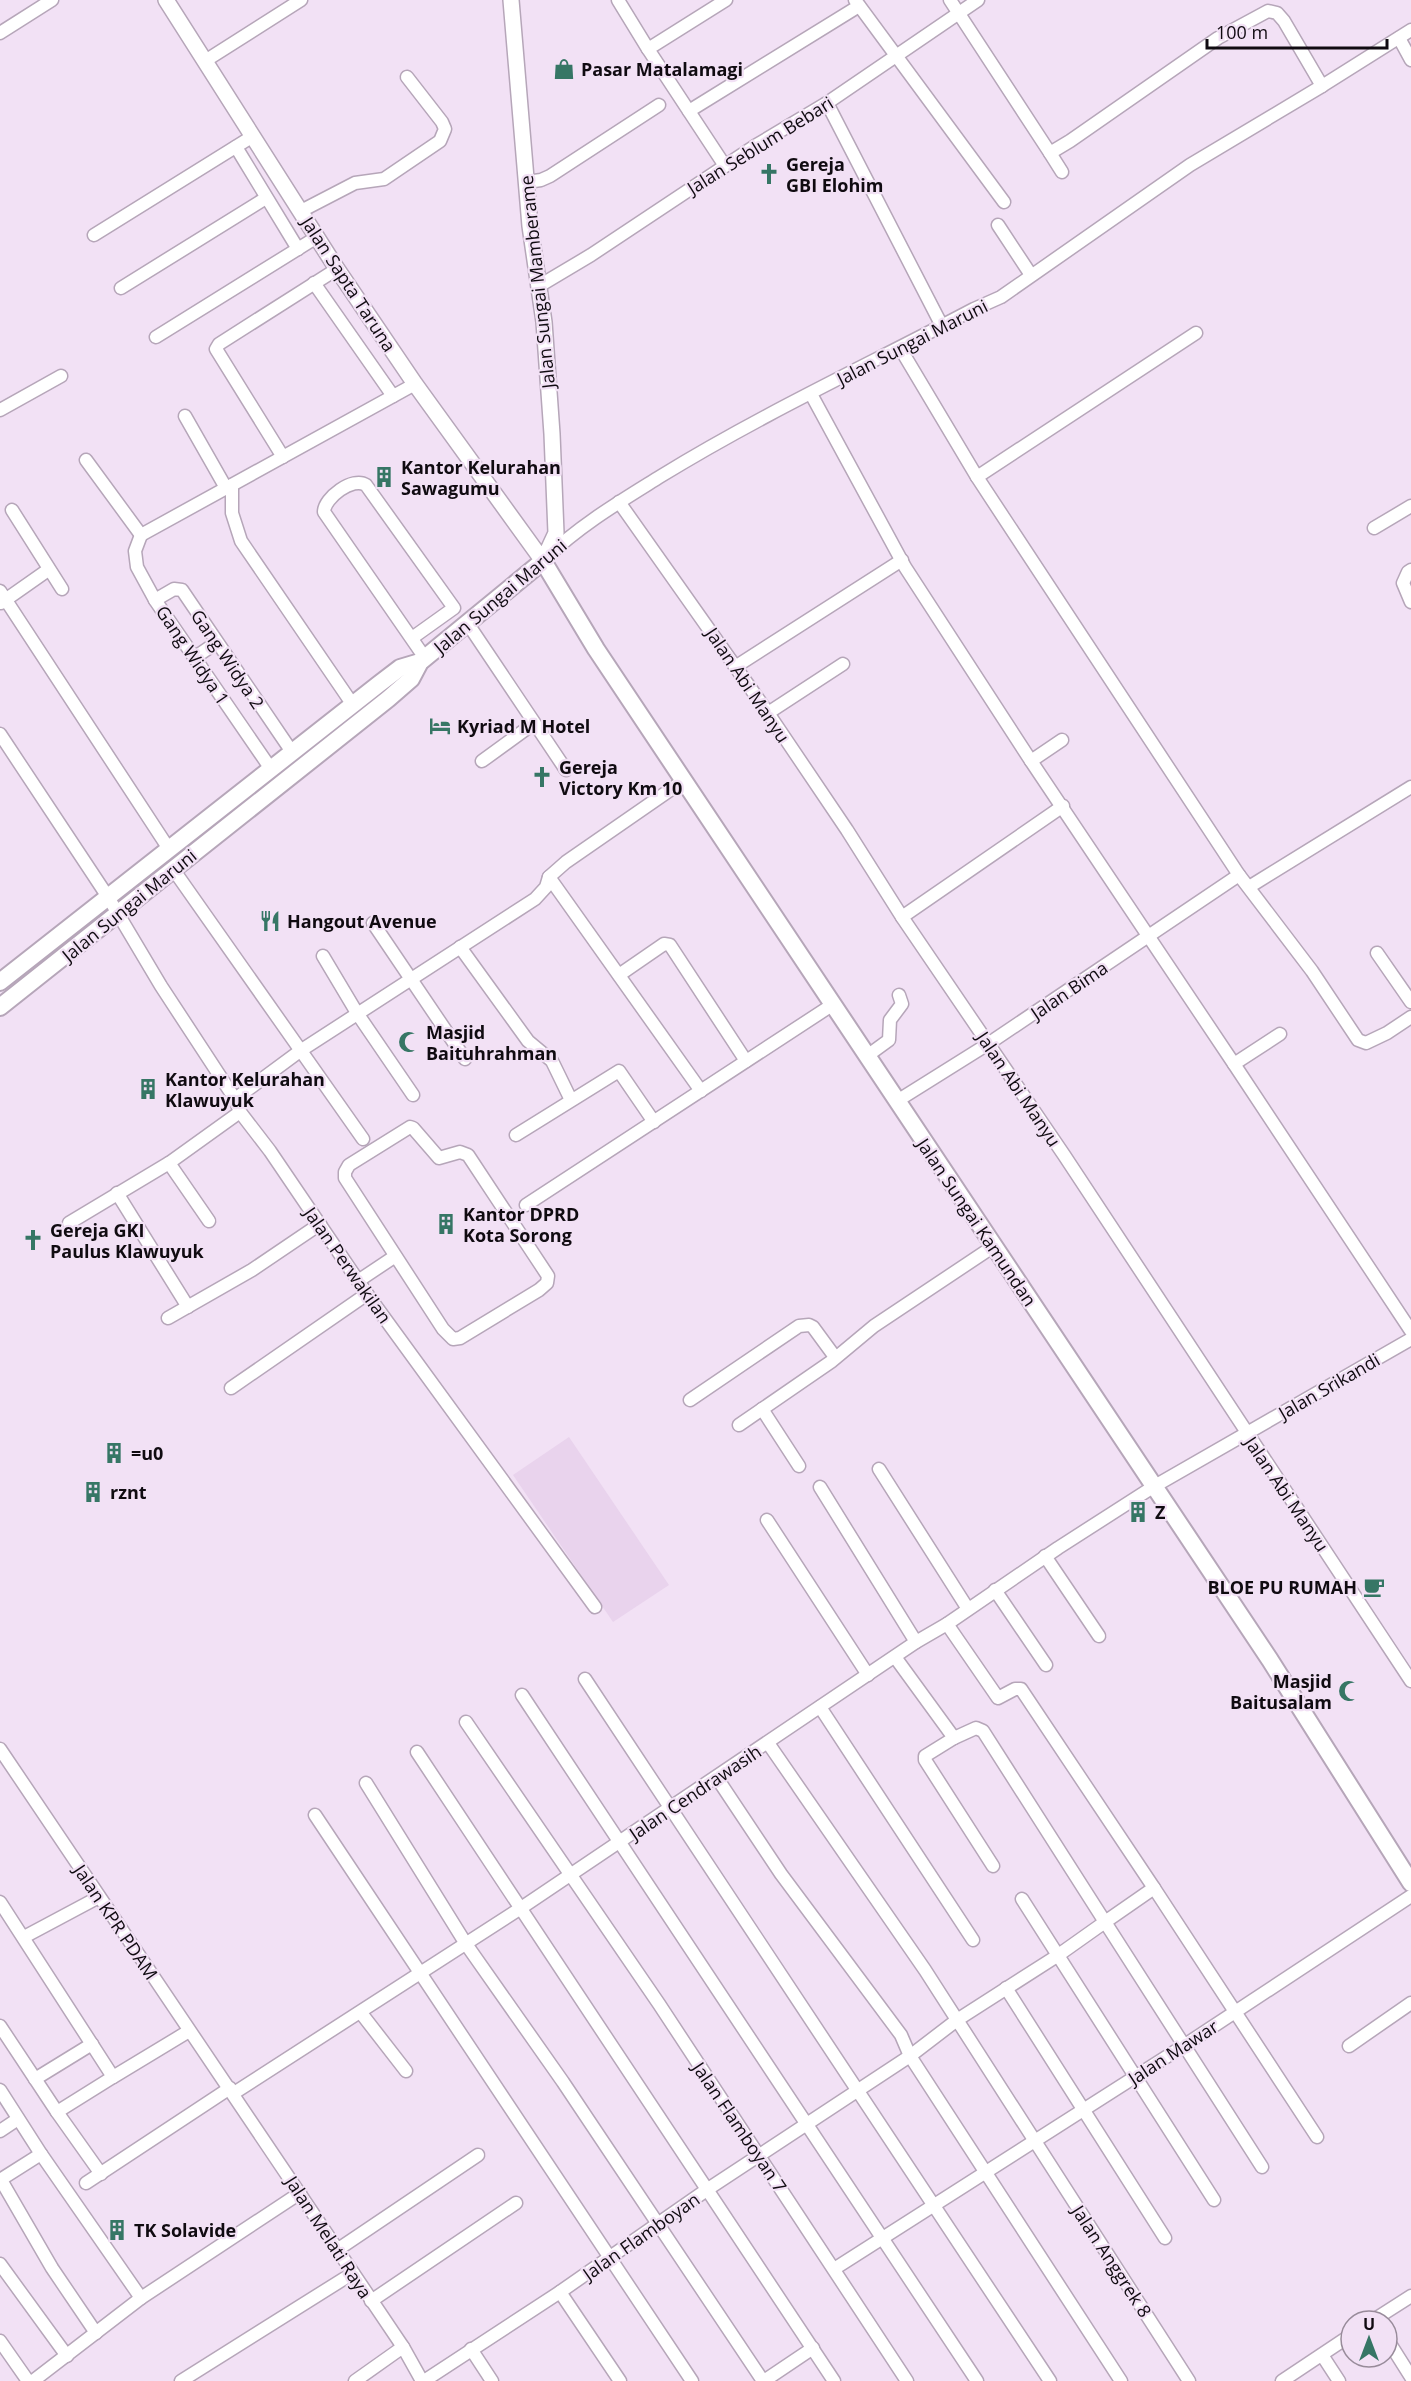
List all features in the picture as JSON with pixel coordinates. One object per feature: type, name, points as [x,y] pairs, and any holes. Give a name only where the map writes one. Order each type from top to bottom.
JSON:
[{"type":"main road","name":"Jalan Sungai Maruni","points":[[0,1007],[388,699],[411,679],[423,660],[543,561]]},
{"type":"main road","name":"Jalan Sungai Kamundan","points":[[543,561],[596,649],[1270,1660],[1410,1879]]},
{"type":"main road","name":"Jalan Sungai Maruni","points":[[0,982],[400,668],[423,660]]},
{"type":"street","points":[[0,33],[52,0]]},
{"type":"street","name":"Jalan Sapta Taruna","points":[[166,0],[337,268],[415,384],[543,561]]},
{"type":"street","points":[[205,61],[301,0]]},
{"type":"street","name":"Jalan Sungai Mamberame","points":[[511,0],[530,226],[544,322],[556,523],[556,533],[543,561]]},
{"type":"street","points":[[618,0],[725,166]]},
{"type":"street","points":[[648,49],[726,0]]},
{"type":"street","points":[[950,0],[1062,172]]},
{"type":"street","name":"Jalan Seblum Bebari","points":[[539,286],[827,103],[978,0]]},
{"type":"street","points":[[689,111],[857,3],[1004,202]]},
{"type":"street","points":[[1050,153],[1218,38],[1268,11],[1277,13],[1284,21],[1322,86]]},
{"type":"street","name":"Jalan Sungai Maruni","points":[[543,561],[561,544],[620,502],[713,444],[1001,297],[1190,165],[1411,30]]},
{"type":"street","points":[[1399,38],[1411,60]]},
{"type":"street","points":[[301,211],[355,183],[384,179],[440,141],[445,129],[442,122],[407,77]]},
{"type":"street","points":[[827,103],[942,326]]},
{"type":"street","points":[[527,182],[550,176],[659,105]]},
{"type":"street","points":[[94,235],[253,136]]},
{"type":"street","points":[[236,147],[298,249]]},
{"type":"street","points":[[121,288],[266,198]]},
{"type":"street","points":[[998,225],[1031,275]]},
{"type":"street","points":[[156,337],[317,237]]},
{"type":"street","points":[[283,457],[216,349],[219,344],[337,268]]},
{"type":"street","points":[[314,283],[393,396]]},
{"type":"street","points":[[977,477],[1196,333]]},
{"type":"street","points":[[900,348],[977,477],[1239,875],[1312,971],[1358,1040],[1366,1043],[1376,1040],[1411,1017]]},
{"type":"street","points":[[0,410],[61,376]]},
{"type":"street","points":[[86,460],[141,535],[415,384]]},
{"type":"street","points":[[811,394],[902,560],[1031,761],[1411,1331]]},
{"type":"street","points":[[185,416],[229,487],[232,513],[242,541],[261,573],[353,705]]},
{"type":"street","points":[[412,639],[454,608],[366,484],[352,482],[327,501],[324,512],[412,639],[423,660]]},
{"type":"street","name":"Jalan Abi Manyu","points":[[620,502],[847,830],[902,917],[1064,1155],[1411,1681]]},
{"type":"street","points":[[1374,528],[1411,506]]},
{"type":"street","points":[[12,510],[62,589]]},
{"type":"street","name":"Gang Widya 1","points":[[141,535],[136,546],[136,562],[155,600],[271,769]]},
{"type":"street","points":[[735,667],[902,560]]},
{"type":"street","points":[[48,570],[2,598],[169,849]]},
{"type":"street","points":[[1411,570],[1403,583],[1411,602]]},
{"type":"street","name":"Gang Widya 2","points":[[155,600],[174,589],[181,589],[292,752]]},
{"type":"street","points":[[468,624],[566,770]]},
{"type":"street","points":[[194,658],[216,643]]},
{"type":"street","points":[[768,713],[843,664]]},
{"type":"street","points":[[482,761],[533,724]]},
{"type":"street","name":"Jalan Perwakilan","points":[[0,734],[108,897],[161,986],[235,1099],[240,1112],[367,1294],[595,1607]]},
{"type":"street","points":[[1031,761],[1062,740]]},
{"type":"street","points":[[235,1099],[357,1013],[411,981],[535,899],[546,887],[549,877],[566,862],[683,781]]},
{"type":"street","points":[[1249,887],[1411,787]]},
{"type":"street","points":[[902,917],[1063,806]]},
{"type":"street","points":[[173,869],[363,1139]]},
{"type":"street","name":"Jalan Bima","points":[[897,1101],[988,1044],[1239,875]]},
{"type":"street","points":[[549,877],[701,1091]]},
{"type":"street","points":[[373,923],[465,1059]]},
{"type":"street","points":[[619,975],[664,944],[670,945],[746,1061]]},
{"type":"street","points":[[460,947],[528,1041],[552,1061],[571,1100]]},
{"type":"street","points":[[1377,953],[1411,1002]]},
{"type":"street","points":[[323,956],[357,1013],[413,1095]]},
{"type":"street","points":[[867,1056],[889,1040],[890,1020],[902,1004],[899,995]]},
{"type":"street","points":[[526,1205],[832,1005]]},
{"type":"street","points":[[1234,1064],[1280,1034]]},
{"type":"street","points":[[516,1135],[621,1071],[654,1122]]},
{"type":"street","points":[[69,1223],[169,1163],[240,1112]]},
{"type":"street","points":[[410,1127],[439,1158],[460,1152],[468,1155],[545,1268],[548,1279],[545,1286],[539,1290],[463,1336],[453,1339],[443,1329],[394,1257],[344,1176],[349,1165],[410,1127]]},
{"type":"street","points":[[169,1163],[209,1221]]},
{"type":"street","points":[[117,1193],[188,1307]]},
{"type":"street","points":[[168,1318],[252,1270],[320,1224]]},
{"type":"street","points":[[739,1425],[813,1375],[874,1326],[994,1246]]},
{"type":"street","points":[[358,1281],[394,1257]]},
{"type":"street","points":[[231,1388],[367,1294]]},
{"type":"street","points":[[690,1400],[799,1326],[813,1327],[835,1358]]},
{"type":"street","name":"Jalan Srikandi","points":[[1154,1487],[1411,1339]]},
{"type":"street","points":[[762,1409],[799,1466]]},
{"type":"street","points":[[879,1469],[968,1609]]},
{"type":"street","points":[[820,1487],[916,1642]]},
{"type":"street","name":"Jalan Cendrawasih","points":[[86,2183],[361,2013],[717,1778],[916,1642],[947,1624],[995,1590],[1154,1487]]},
{"type":"street","points":[[767,1520],[868,1675]]},
{"type":"street","points":[[1045,1557],[1099,1636]]},
{"type":"street","points":[[995,1590],[1046,1665]]},
{"type":"street","points":[[947,1624],[998,1698],[1015,1689],[1020,1689],[1236,2011],[1317,2137]]},
{"type":"street","points":[[895,1657],[954,1738]]},
{"type":"street","points":[[585,1679],[1050,2381]]},
{"type":"street","points":[[522,1695],[977,2381]]},
{"type":"street","points":[[820,1707],[973,1940]]},
{"type":"street","name":"Jalan Flamboyan 7","points":[[466,1722],[760,2156],[907,2381]]},
{"type":"street","points":[[993,1866],[925,1759],[925,1756],[954,1738],[976,1728],[983,1731],[1262,2167]]},
{"type":"street","name":"Jalan Anggrek 8","points":[[768,1743],[957,2020],[1189,2381]]},
{"type":"street","name":"Jalan KPR PDAM","points":[[0,1749],[189,2031],[232,2091]]},
{"type":"street","points":[[417,1752],[834,2381]]},
{"type":"street","points":[[717,1778],[781,1874],[877,2005],[893,2022],[910,2055],[984,2173],[1121,2381]]},
{"type":"street","points":[[366,1783],[466,1944],[764,2381],[813,2348]]},
{"type":"street","points":[[315,1815],[692,2381]]},
{"type":"street","name":"Jalan Flamboyan","points":[[423,2381],[609,2259],[708,2189],[858,2091],[957,2020],[1057,1956],[1154,1888]]},
{"type":"street","name":"Jalan Mawar","points":[[834,2270],[1411,1896]]},
{"type":"street","points":[[24,1937],[99,1897]]},
{"type":"street","points":[[1022,1899],[1214,2200]]},
{"type":"street","points":[[0,1902],[113,2077]]},
{"type":"street","points":[[1006,1988],[1166,2238]]},
{"type":"street","points":[[1349,2046],[1411,2003]]},
{"type":"street","points":[[361,2013],[406,2072]]},
{"type":"street","points":[[0,2026],[101,2174]]},
{"type":"street","points":[[57,2112],[189,2031]]},
{"type":"street","points":[[35,2079],[92,2044]]},
{"type":"street","points":[[0,2091],[40,2154],[141,2298]]},
{"type":"street","name":"Jalan Melati Raya","points":[[232,2091],[403,2347],[423,2381]]},
{"type":"street","points":[[0,2131],[18,2119]]},
{"type":"street","points":[[40,2154],[1,2180],[52,2268],[96,2333]]},
{"type":"street","points":[[337,2250],[478,2155]]},
{"type":"street","points":[[33,2381],[141,2298],[300,2193]]},
{"type":"street","points":[[371,2301],[516,2203]]},
{"type":"street","points":[[0,2264],[67,2356]]},
{"type":"street","points":[[181,2381],[353,2273]]},
{"type":"street","points":[[560,2292],[620,2381]]},
{"type":"street","points":[[1391,2309],[1411,2296]]},
{"type":"street","points":[[0,2341],[28,2381]]},
{"type":"street","points":[[1282,2381],[1339,2343]]},
{"type":"street","points":[[355,2381],[403,2347]]},
{"type":"street","points":[[471,2349],[492,2381]]},
{"type":"street","points":[[1322,2355],[1339,2381]]},
{"type":"street","points":[[1399,2358],[1411,2377]]},
{"type":"shaded area","points":[[569,1437],[669,1585],[613,1622],[513,1475]]},
{"type":"place","name":"Pasar Matalamagi","points":[[564,69]]},
{"type":"place","name":"Gereja GBI Elohim","points":[[769,174]]},
{"type":"place","name":"Kantor Kelurahan Sawagumu","points":[[384,477]]},
{"type":"place","name":"Kyriad M Hotel","points":[[440,726]]},
{"type":"place","name":"Gereja Victory Km 10","points":[[542,777]]},
{"type":"place","name":"Hangout Avenue","points":[[270,921]]},
{"type":"place","name":"Masjid Baituhrahman","points":[[409,1042]]},
{"type":"place","name":"Kantor Kelurahan Klawuyuk","points":[[148,1089]]},
{"type":"place","name":"Kantor DPRD Kota Sorong","points":[[446,1224]]},
{"type":"place","name":"Gereja GKI Paulus Klawuyuk","points":[[33,1240]]},
{"type":"place","name":"=u0","points":[[114,1453]]},
{"type":"place","name":"rznt","points":[[93,1492]]},
{"type":"place","name":"Z","points":[[1138,1512]]},
{"type":"place","name":"BLOE PU RUMAH","points":[[1374,1587]]},
{"type":"place","name":"Masjid Baitusalam","points":[[1349,1691]]},
{"type":"place","name":"TK Solavide","points":[[117,2230]]}]
